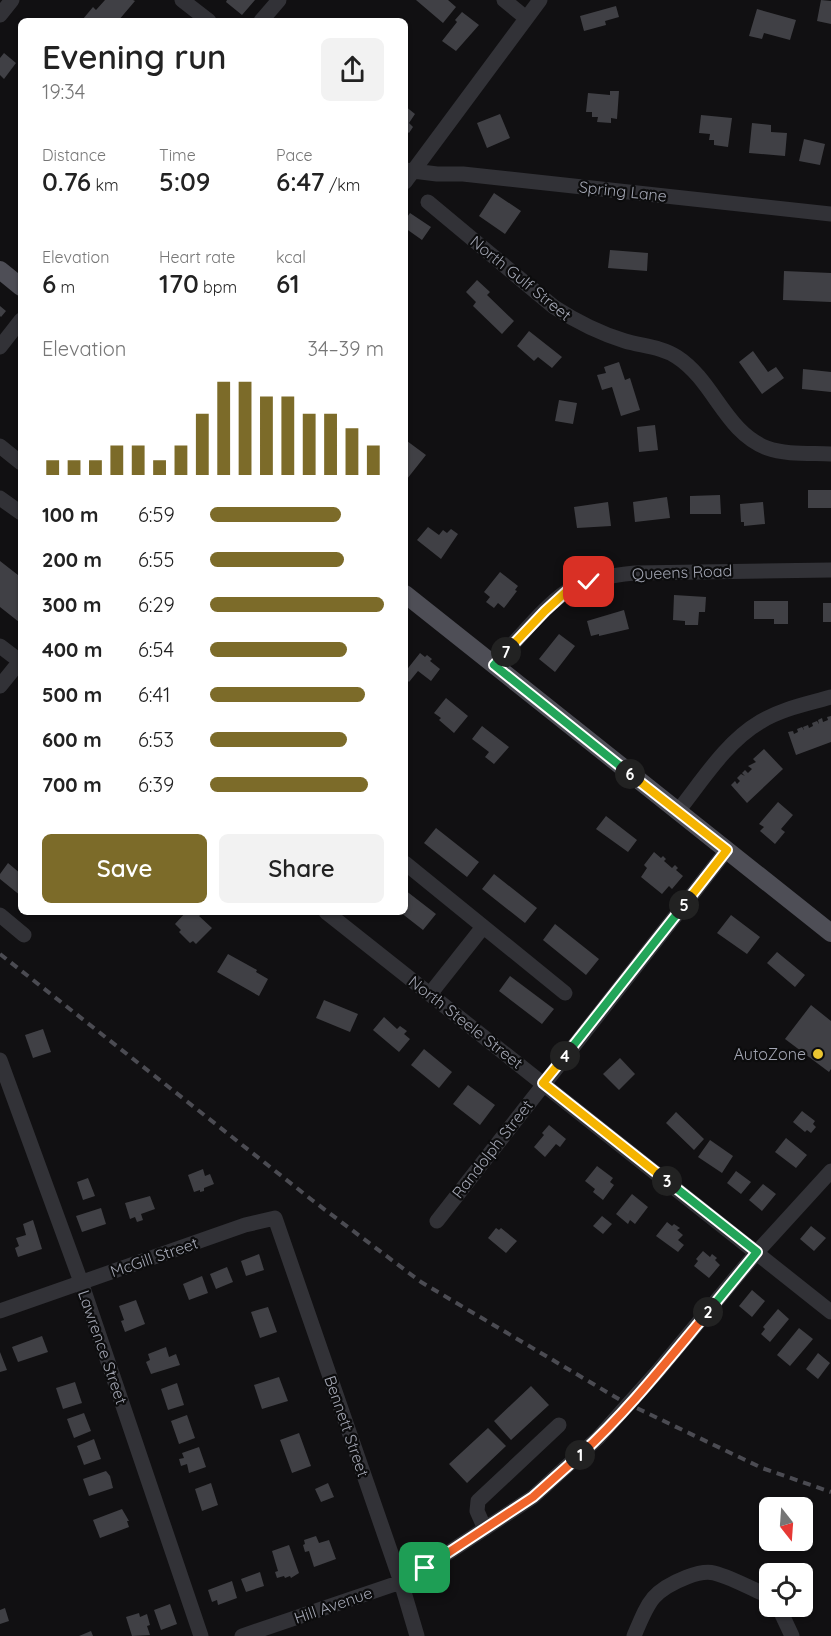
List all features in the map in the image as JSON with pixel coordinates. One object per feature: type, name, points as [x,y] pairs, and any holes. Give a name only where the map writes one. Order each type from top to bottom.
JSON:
[{"type":"main road","points":[[0,270],[18,285]]},
{"type":"main road","points":[[408,596],[831,933]]},
{"type":"street","points":[[0,15],[12,0]]},
{"type":"street","points":[[182,0],[205,18]]},
{"type":"street","points":[[264,18],[279,0]]},
{"type":"street","points":[[504,0],[526,18]]},
{"type":"street","points":[[408,174],[540,0]]},
{"type":"street","name":"Spring Lane","points":[[408,174],[463,174],[831,214]]},
{"type":"street","name":"North Gulf Street","points":[[428,202],[575,321],[598,333],[646,345],[676,356],[705,384],[740,431],[750,439],[778,451],[831,454]]},
{"type":"street","points":[[0,347],[18,324]]},
{"type":"street","points":[[0,446],[18,461]]},
{"type":"street","points":[[0,498],[18,511]]},
{"type":"street","name":"Queens Road","points":[[494,665],[567,591],[612,575],[831,570]]},
{"type":"street","points":[[0,646],[18,659]]},
{"type":"street","points":[[0,686],[18,665]]},
{"type":"street","points":[[678,811],[732,745],[751,728],[782,711],[831,697]]},
{"type":"street","name":"Randolph Street","points":[[437,1221],[727,850]]},
{"type":"street","points":[[408,865],[565,993]]},
{"type":"street","points":[[0,915],[24,935]]},
{"type":"street","name":"North Steele Street","points":[[330,915],[831,1312]]},
{"type":"street","points":[[430,994],[483,927]]},
{"type":"street","name":"Lawrence Street","points":[[0,1060],[81,1282],[201,1636]]},
{"type":"street","points":[[0,1107],[15,1102]]},
{"type":"street","name":"Hill Avenue","points":[[242,1636],[401,1582],[533,1497],[603,1432],[658,1371],[757,1252],[831,1171]]},
{"type":"street","name":"McGill Street","points":[[0,1311],[245,1225],[275,1218]]},
{"type":"street","name":"Bennett Street","points":[[275,1218],[401,1582],[417,1636]]},
{"type":"street","points":[[485,1529],[477,1511],[478,1501],[559,1425]]},
{"type":"street","points":[[634,1636],[647,1604],[657,1593],[671,1583],[692,1575],[714,1573],[759,1592]]},
{"type":"street","points":[[783,1617],[792,1636]]},
{"type":"building","points":[[105,0],[135,1],[121,18],[84,18],[93,7],[96,10]]},
{"type":"building","points":[[227,0],[255,0],[242,15],[226,2]]},
{"type":"building","points":[[416,0],[448,0],[456,7],[443,23]]},
{"type":"building","points":[[821,0],[831,1],[831,24],[817,21]]},
{"type":"building","points":[[616,6],[619,17],[605,21],[606,25],[584,31],[580,16]]},
{"type":"building","points":[[757,9],[796,20],[790,40],[764,33],[762,39],[749,36]]},
{"type":"building","points":[[462,12],[479,25],[456,51],[442,41]]},
{"type":"building","points":[[4,53],[16,63],[4,79],[0,75],[0,58]]},
{"type":"building","points":[[610,91],[619,91],[617,119],[611,118],[611,123],[597,122],[598,117],[592,117],[592,112],[586,112],[588,93],[610,95]]},
{"type":"building","points":[[408,108],[415,114],[409,123],[413,127],[409,133]]},
{"type":"building","points":[[500,114],[510,138],[487,148],[477,123]]},
{"type":"building","points":[[701,115],[732,118],[728,147],[714,145],[714,140],[709,140],[710,134],[699,133]]},
{"type":"building","points":[[752,123],[771,125],[771,132],[787,133],[785,156],[749,153]]},
{"type":"building","points":[[804,139],[825,144],[820,165],[799,161]]},
{"type":"building","points":[[494,193],[521,211],[505,234],[479,216]]},
{"type":"building","points":[[410,213],[431,227],[422,240],[408,230]]},
{"type":"building","points":[[610,250],[648,253],[647,271],[608,268]]},
{"type":"building","points":[[784,271],[831,273],[831,302],[783,300]]},
{"type":"building","points":[[477,280],[490,292],[487,295],[514,321],[502,334],[473,306],[476,302],[466,292]]},
{"type":"building","points":[[0,306],[6,311],[1,317],[0,316]]},
{"type":"building","points":[[529,331],[562,357],[552,368],[538,357],[534,361],[517,346]]},
{"type":"building","points":[[753,351],[768,372],[776,367],[784,378],[762,394],[739,362]]},
{"type":"building","points":[[619,362],[625,380],[630,378],[640,410],[621,416],[612,387],[602,390],[597,375],[606,373],[604,367]]},
{"type":"building","points":[[803,369],[831,372],[831,392],[802,389]]},
{"type":"building","points":[[559,400],[577,403],[573,424],[555,421]]},
{"type":"building","points":[[655,425],[658,450],[639,452],[637,427]]},
{"type":"building","points":[[408,442],[426,455],[408,478]]},
{"type":"building","points":[[808,490],[831,490],[831,508],[808,508]]},
{"type":"building","points":[[720,495],[721,514],[690,514],[690,496]]},
{"type":"building","points":[[667,497],[670,518],[635,522],[633,502]]},
{"type":"building","points":[[608,502],[611,526],[577,528],[574,507]]},
{"type":"building","points":[[763,502],[765,524],[744,526],[744,522],[741,522],[740,504]]},
{"type":"building","points":[[428,527],[439,535],[443,530],[447,533],[451,529],[458,534],[441,559],[417,540]]},
{"type":"building","points":[[0,561],[18,575],[18,621],[0,607]]},
{"type":"building","points":[[500,572],[518,586],[515,590],[517,591],[504,608],[498,603],[494,608],[486,602],[490,597],[484,592]]},
{"type":"building","points":[[674,595],[706,597],[705,612],[699,612],[698,625],[685,625],[685,621],[673,620]]},
{"type":"building","points":[[754,601],[788,601],[788,624],[774,624],[774,619],[754,619]]},
{"type":"building","points":[[823,603],[831,603],[831,622],[823,622]]},
{"type":"building","points":[[624,610],[629,629],[591,636],[587,621]]},
{"type":"building","points":[[559,634],[575,646],[555,672],[539,659]]},
{"type":"building","points":[[420,653],[432,659],[430,661],[440,669],[431,681],[418,671],[409,682],[408,668]]},
{"type":"building","points":[[446,698],[468,716],[454,733],[434,713]]},
{"type":"building","points":[[831,716],[831,742],[796,755],[788,732],[793,731],[794,734],[798,732],[797,729],[802,727],[804,730],[803,727],[808,725],[809,728],[813,726],[812,723],[817,721],[819,724],[818,720],[822,718],[823,722]]},
{"type":"building","points":[[482,726],[509,747],[494,764],[485,757],[489,752],[472,739]]},
{"type":"building","points":[[764,749],[783,769],[747,803],[731,785],[735,781],[737,784],[740,781],[737,778],[741,774],[745,776],[742,773],[745,770],[748,773],[752,769],[748,766],[756,762],[753,759]]},
{"type":"building","points":[[778,802],[793,815],[781,829],[785,832],[775,844],[760,831],[764,827],[759,824]]},
{"type":"building","points":[[606,816],[637,840],[628,852],[596,829]]},
{"type":"building","points":[[436,828],[479,862],[467,877],[424,843]]},
{"type":"building","points":[[654,852],[661,858],[663,856],[666,859],[664,861],[672,868],[675,865],[678,868],[676,870],[683,876],[672,889],[669,886],[662,894],[641,877],[647,868],[644,865]]},
{"type":"building","points":[[8,863],[18,871],[18,894],[0,879],[0,874]]},
{"type":"building","points":[[494,874],[537,908],[525,923],[482,889]]},
{"type":"building","points":[[408,892],[436,914],[423,930],[404,915],[408,915]]},
{"type":"building","points":[[183,915],[200,915],[199,916],[212,928],[196,944],[193,941],[190,943],[179,932],[181,930],[175,924]]},
{"type":"building","points":[[731,915],[760,937],[747,954],[717,933]]},
{"type":"building","points":[[555,924],[599,959],[586,975],[543,940]]},
{"type":"building","points":[[777,952],[805,975],[795,987],[767,963]]},
{"type":"building","points":[[228,954],[257,970],[256,972],[268,979],[259,996],[217,972]]},
{"type":"building","points":[[510,976],[554,1009],[542,1024],[499,991]]},
{"type":"building","points":[[324,1000],[358,1014],[350,1032],[316,1018]]},
{"type":"building","name":"AutoZone","points":[[811,1005],[831,1021],[831,1069],[829,1072],[785,1039]]},
{"type":"building","points":[[384,1017],[397,1029],[400,1026],[407,1031],[404,1034],[410,1039],[399,1052],[373,1030]]},
{"type":"building","points":[[43,1029],[51,1052],[33,1058],[25,1035]]},
{"type":"building","points":[[424,1049],[452,1072],[439,1088],[411,1065]]},
{"type":"building","points":[[620,1058],[635,1074],[619,1090],[603,1074]]},
{"type":"building","points":[[468,1085],[495,1105],[480,1125],[453,1104]]},
{"type":"building","points":[[802,1111],[815,1121],[813,1124],[816,1127],[811,1133],[807,1130],[805,1132],[793,1122]]},
{"type":"building","points":[[676,1112],[704,1139],[694,1150],[666,1123]]},
{"type":"building","points":[[549,1125],[566,1139],[560,1147],[556,1144],[545,1157],[534,1147]]},
{"type":"building","points":[[786,1138],[807,1155],[796,1168],[775,1152]]},
{"type":"building","points":[[710,1140],[733,1156],[722,1173],[698,1157]]},
{"type":"building","points":[[597,1166],[613,1178],[610,1182],[614,1185],[603,1200],[585,1181]]},
{"type":"building","points":[[203,1169],[205,1176],[210,1174],[214,1184],[204,1188],[204,1191],[194,1192],[188,1175]]},
{"type":"building","points":[[736,1171],[751,1182],[741,1194],[727,1183]]},
{"type":"building","points":[[88,1178],[95,1196],[83,1200],[77,1182]]},
{"type":"building","points":[[763,1184],[776,1194],[762,1211],[749,1200]]},
{"type":"building","points":[[632,1194],[648,1207],[635,1224],[630,1220],[628,1224],[616,1214]]},
{"type":"building","points":[[150,1196],[155,1209],[141,1214],[143,1220],[137,1222],[135,1217],[130,1219],[125,1203]]},
{"type":"building","points":[[101,1208],[106,1224],[82,1232],[76,1216]]},
{"type":"building","points":[[602,1216],[612,1224],[603,1234],[593,1226]]},
{"type":"building","points":[[33,1220],[42,1249],[18,1257],[15,1248],[19,1246],[16,1238],[26,1235],[23,1224]]},
{"type":"building","points":[[667,1222],[680,1228],[677,1230],[683,1235],[678,1240],[684,1245],[678,1252],[656,1236]]},
{"type":"building","points":[[811,1226],[826,1238],[814,1251],[800,1239]]},
{"type":"building","points":[[496,1228],[499,1230],[501,1228],[517,1241],[506,1253],[488,1238]]},
{"type":"building","points":[[703,1251],[710,1257],[712,1254],[717,1258],[715,1260],[720,1265],[709,1278],[694,1266],[698,1261],[696,1259]]},
{"type":"building","points":[[259,1254],[264,1270],[246,1276],[241,1261]]},
{"type":"building","points":[[227,1267],[233,1282],[216,1289],[210,1274]]},
{"type":"building","points":[[202,1276],[208,1293],[189,1300],[183,1284]]},
{"type":"building","points":[[752,1290],[765,1301],[752,1317],[739,1306]]},
{"type":"building","points":[[136,1300],[145,1324],[125,1332],[119,1306]]},
{"type":"building","points":[[268,1307],[277,1332],[260,1338],[251,1312]]},
{"type":"building","points":[[778,1309],[789,1319],[770,1342],[761,1334],[765,1329],[763,1327]]},
{"type":"building","points":[[799,1328],[813,1339],[790,1366],[777,1355]]},
{"type":"building","points":[[42,1336],[48,1352],[18,1362],[12,1347]]},
{"type":"building","points":[[166,1347],[169,1357],[176,1354],[180,1365],[151,1374],[146,1362],[150,1360],[148,1354]]},
{"type":"building","points":[[0,1352],[7,1370],[0,1372]]},
{"type":"building","points":[[818,1353],[830,1363],[818,1379],[806,1369]]},
{"type":"building","points":[[279,1377],[288,1401],[262,1409],[254,1385]]},
{"type":"building","points":[[75,1382],[82,1403],[63,1409],[56,1388]]},
{"type":"building","points":[[177,1383],[184,1405],[168,1410],[161,1389]]},
{"type":"building","points":[[531,1386],[549,1405],[511,1440],[494,1421]]},
{"type":"building","points":[[84,1413],[91,1431],[74,1438],[67,1419]]},
{"type":"building","points":[[187,1415],[195,1438],[179,1444],[171,1421]]},
{"type":"building","points":[[488,1428],[506,1446],[467,1483],[449,1464]]},
{"type":"building","points":[[299,1433],[311,1466],[292,1473],[280,1440]]},
{"type":"building","points":[[94,1439],[101,1459],[84,1465],[77,1446]]},
{"type":"building","points":[[199,1447],[206,1467],[189,1473],[187,1464],[181,1466],[179,1459],[184,1458],[182,1453]]},
{"type":"building","points":[[106,1471],[113,1488],[89,1496],[83,1479]]},
{"type":"building","points":[[211,1483],[218,1505],[202,1511],[195,1489]]},
{"type":"building","points":[[328,1483],[334,1497],[321,1502],[315,1489]]},
{"type":"building","points":[[122,1509],[129,1521],[127,1521],[129,1527],[100,1538],[93,1520]]},
{"type":"building","points":[[316,1536],[319,1543],[329,1540],[336,1559],[314,1567],[309,1551],[305,1552],[303,1545],[304,1540]]},
{"type":"building","points":[[289,1545],[299,1573],[291,1578],[284,1576],[277,1578],[275,1572],[278,1571],[272,1551]]},
{"type":"building","points":[[260,1572],[264,1586],[246,1592],[241,1579]]},
{"type":"building","points":[[232,1581],[237,1598],[218,1605],[217,1600],[212,1602],[208,1590]]},
{"type":"building","points":[[170,1604],[177,1624],[161,1630],[154,1610]]},
{"type":"building","points":[[5,1608],[9,1621],[0,1624],[0,1610]]},
{"type":"building","points":[[139,1613],[140,1617],[147,1614],[150,1635],[132,1636],[126,1617]]},
{"type":"building","points":[[91,1631],[93,1636],[79,1636]]},
{"type":"railway","points":[[0,954],[312,1200],[421,1282],[622,1401],[762,1468],[831,1492]]},
{"type":"place","name":"AutoZone","points":[[818,1054]]},
{"type":"route","points":[[425,1568],[533,1497],[598,1438],[658,1371],[757,1252],[543,1083],[727,850],[494,665],[567,591],[589,582]]}]
